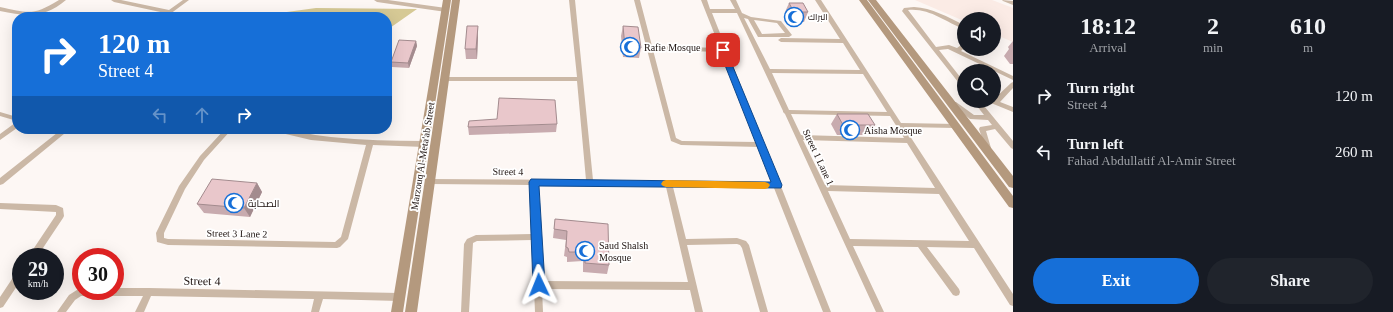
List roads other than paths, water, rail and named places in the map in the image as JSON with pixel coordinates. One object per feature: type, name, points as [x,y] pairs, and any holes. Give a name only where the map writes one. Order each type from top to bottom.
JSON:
[{"type":"main road","name":"Marzouq Al-Meta'ab Street","points":[[397,312],[424,144],[445,42],[456,0]]},
{"type":"main road","points":[[863,0],[1013,204]]},
{"type":"main road","points":[[872,0],[1013,184]]},
{"type":"main road","name":"Marzouq Al-Meta'ab Street","points":[[411,312],[445,80],[446,5]]},
{"type":"main road","points":[[896,45],[899,44],[906,48],[926,74],[934,81]]},
{"type":"main road","points":[[416,195],[423,198],[428,196]]},
{"type":"main road","points":[[413,211],[421,210],[425,213]]},
{"type":"street","points":[[45,12],[63,0]]},
{"type":"street","points":[[114,0],[170,12],[186,0]]},
{"type":"street","points":[[378,0],[446,5]]},
{"type":"street","points":[[572,0],[590,183]]},
{"type":"street","points":[[637,0],[675,141],[681,143],[761,145]]},
{"type":"street","points":[[704,0],[828,312]]},
{"type":"street","name":"Street 1 Lane 1","points":[[733,0],[768,71],[880,312]]},
{"type":"street","points":[[818,0],[1013,302]]},
{"type":"street","points":[[1005,0],[1013,3]]},
{"type":"street","points":[[957,23],[926,10],[914,8],[906,9],[905,12],[957,77]]},
{"type":"street","points":[[0,10],[14,12]]},
{"type":"street","points":[[708,10],[740,13],[750,18],[779,22],[789,36],[760,36],[750,18]]},
{"type":"street","points":[[753,40],[845,41]]},
{"type":"street","points":[[935,49],[946,47],[957,51]]},
{"type":"street","points":[[649,48],[723,50]]},
{"type":"street","points":[[967,56],[1013,78]]},
{"type":"street","points":[[768,71],[864,72]]},
{"type":"street","points":[[445,80],[580,79]]},
{"type":"street","points":[[1001,95],[1013,84]]},
{"type":"street","points":[[949,99],[972,117],[989,118]]},
{"type":"street","points":[[1001,105],[1013,110]]},
{"type":"street","points":[[981,108],[1013,146]]},
{"type":"street","points":[[786,112],[892,114]]},
{"type":"street","points":[[0,114],[12,118]]},
{"type":"street","points":[[899,124],[955,126]]},
{"type":"street","points":[[990,154],[982,129],[996,126]]},
{"type":"street","points":[[0,138],[12,129]]},
{"type":"street","points":[[0,182],[61,134]]},
{"type":"street","name":"Street 3 Lane 2","points":[[224,134],[202,158],[185,184],[160,233],[160,240],[168,242],[337,245],[344,239],[370,143]]},
{"type":"street","points":[[295,134],[317,139],[370,143],[424,144]]},
{"type":"street","points":[[798,137],[909,141]]},
{"type":"street","name":"Street 4","points":[[430,181],[778,185]]},
{"type":"street","points":[[534,182],[539,312]]},
{"type":"street","points":[[669,184],[699,312]]},
{"type":"street","points":[[822,188],[942,191]]},
{"type":"street","points":[[0,206],[56,208],[60,210],[60,216],[38,248]]},
{"type":"street","points":[[465,312],[468,244],[470,240],[476,238],[537,237]]},
{"type":"street","points":[[683,242],[737,241],[743,243],[746,247],[764,312]]},
{"type":"street","points":[[847,242],[976,245]]},
{"type":"street","points":[[920,244],[956,292]]},
{"type":"street","points":[[539,285],[693,286]]},
{"type":"street","points":[[0,304],[12,286]]},
{"type":"street","name":"Street 4","points":[[62,312],[68,301],[80,292],[399,297]]},
{"type":"street","points":[[139,312],[149,292]]},
{"type":"street","points":[[315,312],[320,296]]},
{"type":"place","name":"البراك","points":[[794,17]]},
{"type":"place","name":"Rafie Mosque","points":[[630,47]]},
{"type":"place","name":"Aisha Mosque","points":[[850,130]]},
{"type":"place","name":"الصحابة","points":[[234,203]]},
{"type":"place","name":"Saud Shalsh Mosque","points":[[585,251]]}]
